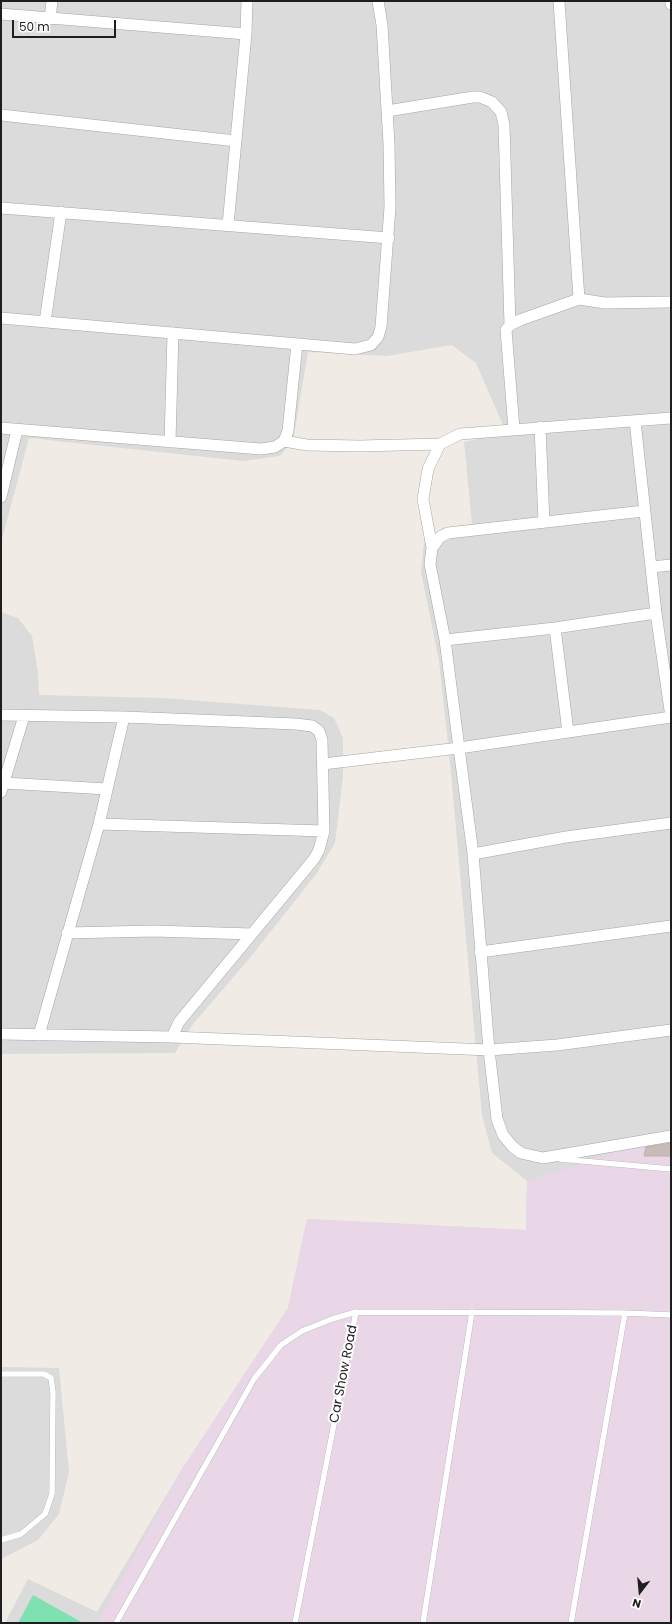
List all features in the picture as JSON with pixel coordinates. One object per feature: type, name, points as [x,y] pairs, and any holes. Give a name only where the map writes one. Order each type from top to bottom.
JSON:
[{"type":"street","points":[[50,19],[52,1]]},
{"type":"street","points":[[228,226],[246,34],[247,1]]},
{"type":"street","points":[[1,318],[297,344],[360,348],[375,341],[381,327],[389,238],[390,175],[382,25],[378,1]]},
{"type":"street","points":[[559,1],[579,298]]},
{"type":"street","points":[[1,14],[246,34]]},
{"type":"street","points":[[387,111],[473,97],[486,99],[501,112],[504,125],[510,325]]},
{"type":"street","points":[[1,115],[236,141]]},
{"type":"street","points":[[1,208],[389,238]]},
{"type":"street","points":[[45,322],[61,212]]},
{"type":"street","points":[[514,429],[506,338],[506,330],[510,325],[579,298],[605,303],[671,302]]},
{"type":"street","points":[[170,442],[172,333]]},
{"type":"street","points":[[284,442],[288,431],[297,344]]},
{"type":"street","points":[[1,428],[261,449],[275,446],[284,442],[307,445],[360,446],[440,444],[460,434],[671,418]]},
{"type":"street","points":[[323,764],[459,748],[671,717],[656,613],[635,421]]},
{"type":"street","points":[[540,427],[544,522]]},
{"type":"street","points":[[1,497],[17,430]]},
{"type":"street","points":[[440,444],[428,469],[423,498],[432,548],[430,564],[444,640],[473,854],[480,952],[497,1119],[503,1135],[520,1153],[543,1158],[671,1136]]},
{"type":"street","points":[[432,548],[440,537],[448,533],[644,511]]},
{"type":"street","points":[[651,567],[671,565]]},
{"type":"street","points":[[444,640],[555,628],[656,613]]},
{"type":"street","points":[[555,628],[568,732]]},
{"type":"street","points":[[1,715],[124,717],[312,726],[319,731],[322,740],[323,764],[323,842],[314,859],[179,1022],[172,1037]]},
{"type":"street","points":[[24,716],[2,787],[108,789]]},
{"type":"street","points":[[39,1036],[99,824],[124,717]]},
{"type":"street","points":[[473,854],[566,837],[671,823]]},
{"type":"street","points":[[99,824],[324,831]]},
{"type":"street","points":[[480,952],[671,926]]},
{"type":"street","points":[[67,933],[154,931],[252,934]]},
{"type":"street","points":[[1,1034],[39,1036],[172,1037],[489,1050],[558,1046],[671,1030]]},
{"type":"lane","points":[[543,1158],[671,1169]]},
{"type":"lane","points":[[356,1312],[625,1313],[671,1315]]},
{"type":"lane","name":"Car Show Road","points":[[116,1623],[254,1379],[281,1345],[302,1331],[332,1319],[356,1312],[295,1623]]},
{"type":"lane","points":[[423,1623],[472,1312]]},
{"type":"lane","points":[[571,1623],[625,1313]]},
{"type":"lane","points":[[1,1374],[44,1374],[50,1378],[53,1408],[52,1494],[45,1514],[21,1534],[1,1540]]},
{"type":"shaded area","points":[[1,1],[671,1],[671,1623],[5,1623],[28,1579],[97,1612],[182,1469],[288,1308],[307,1219],[526,1230],[527,1181],[492,1153],[482,1115],[450,762],[439,661],[421,572],[424,543],[442,528],[472,524],[464,442],[506,432],[476,363],[452,345],[387,356],[308,352],[293,441],[280,456],[243,461],[29,438],[1,543]]},
{"type":"shaded area","points":[[1,612],[18,618],[32,636],[38,673],[39,695],[162,698],[320,710],[334,718],[343,738],[343,776],[335,843],[317,873],[249,959],[193,1024],[175,1053],[1,1054]]},
{"type":"shaded area","points":[[671,1139],[671,1623],[97,1623],[182,1469],[288,1308],[307,1219],[526,1230],[527,1181],[640,1144]]},
{"type":"shaded area","points":[[1,1367],[59,1368],[69,1472],[59,1514],[38,1540],[1,1559]]},
{"type":"green space","points":[[33,1595],[83,1623],[18,1623]]},
{"type":"building","points":[[671,1143],[671,1156],[644,1156],[646,1147]]}]
